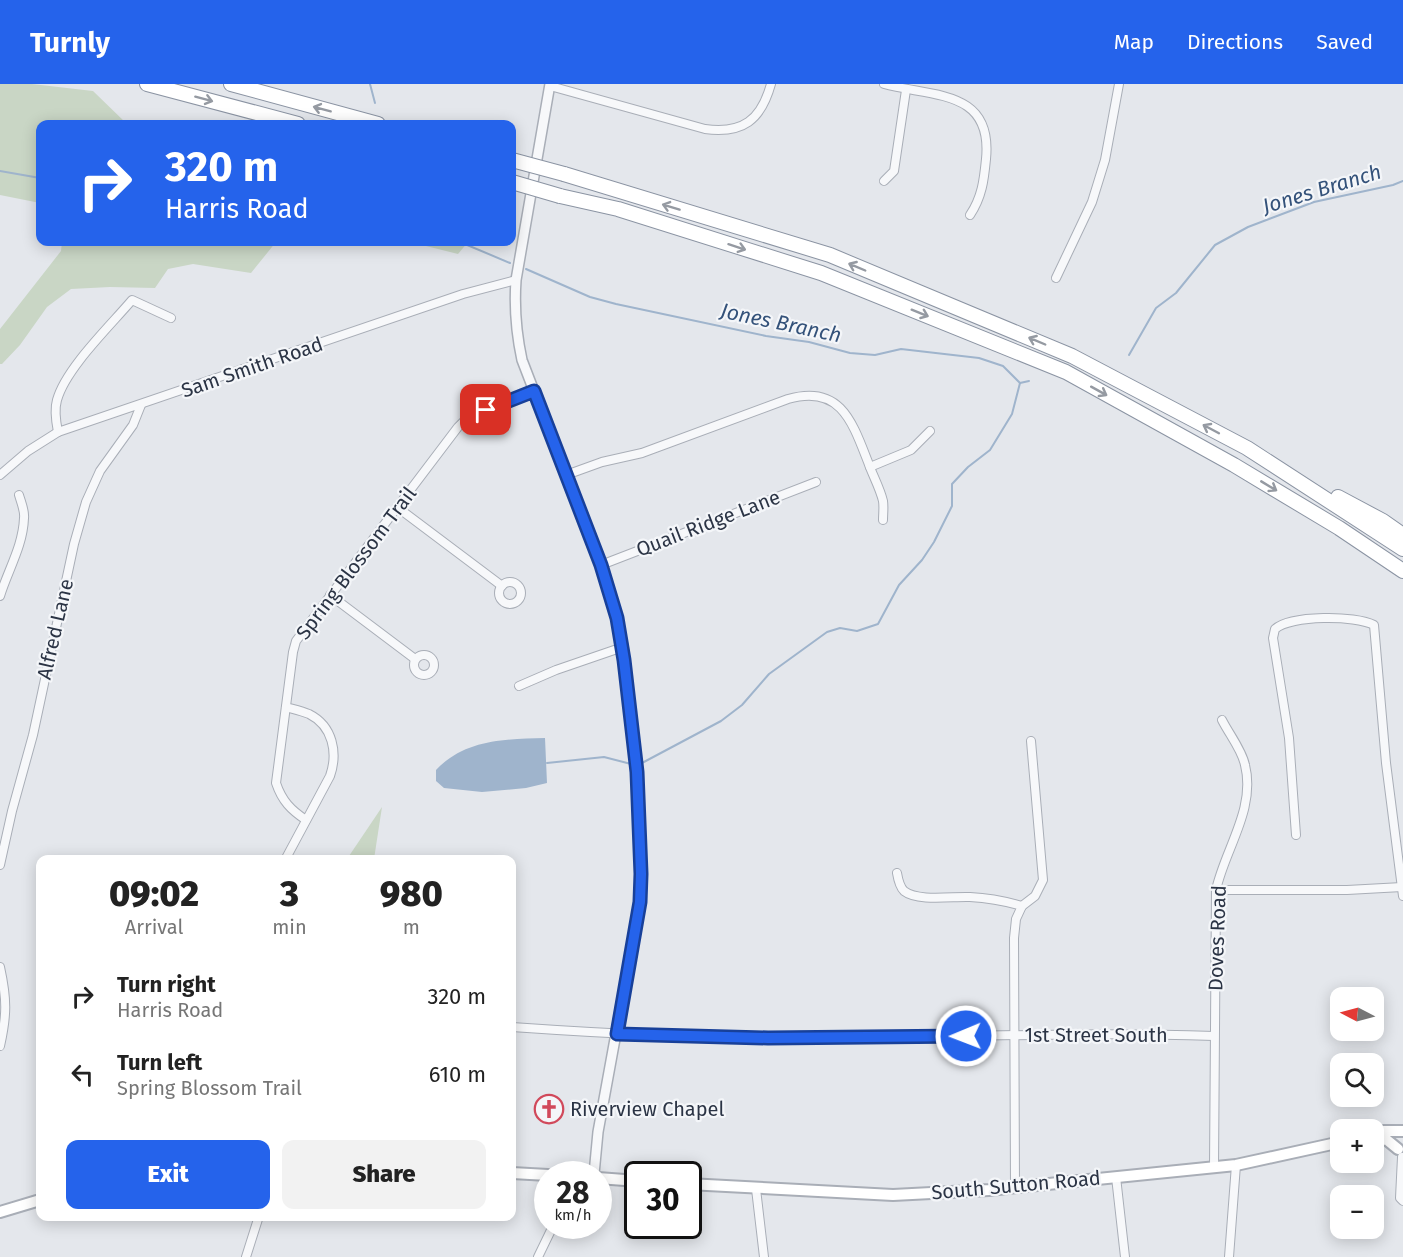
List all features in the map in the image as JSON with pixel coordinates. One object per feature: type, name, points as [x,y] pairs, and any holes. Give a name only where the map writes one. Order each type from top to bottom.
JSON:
[{"type":"highway","points":[[147,84],[283,120]]},
{"type":"highway","points":[[231,84],[363,120]]},
{"type":"highway","points":[[516,161],[830,255],[1072,356],[1383,521],[1403,535]]},
{"type":"highway","points":[[516,183],[618,209],[821,273],[1066,372],[1234,465],[1339,528],[1403,571]]},
{"type":"highway","points":[[1247,448],[1403,549]]},
{"type":"highway","points":[[1339,528],[1403,581]]},
{"type":"main road","points":[[1384,1132],[1403,1133],[1398,1143],[1401,1155]]},
{"type":"main road","points":[[1384,1140],[1401,1155]]},
{"type":"main road","name":"South Sutton Road","points":[[702,1185],[893,1195],[1015,1188],[1236,1165],[1330,1144]]},
{"type":"main road","points":[[516,1173],[534,1174]]},
{"type":"main road","points":[[0,1212],[36,1201]]},
{"type":"street","points":[[595,1161],[598,1132],[640,902],[637,772],[617,618],[601,565],[522,360],[516,332],[514,306],[516,280],[550,85],[705,129],[720,131],[733,130],[755,118],[771,84]]},
{"type":"street","points":[[884,84],[906,90],[950,96],[977,115],[986,129],[988,144],[979,202],[970,215]]},
{"type":"street","points":[[1056,278],[1092,202],[1105,160],[1119,84]]},
{"type":"street","points":[[884,181],[894,171],[906,90]]},
{"type":"street","name":"Sam Smith Road","points":[[0,476],[28,452],[58,432],[463,294],[516,280]]},
{"type":"street","points":[[58,432],[57,400],[73,369],[132,300],[171,318]]},
{"type":"street","name":"Spring Blossom Trail","points":[[306,820],[289,808],[280,796],[276,783],[296,641],[458,427],[468,418],[534,391]]},
{"type":"street","points":[[566,475],[602,462],[642,453],[802,395],[818,395],[844,410],[853,424],[883,501],[883,520]]},
{"type":"street","name":"Alfred Lane","points":[[0,865],[33,735],[74,544],[86,502],[100,471],[133,425],[141,405]]},
{"type":"street","points":[[870,467],[911,450],[930,431]]},
{"type":"street","name":"Quail Ridge Lane","points":[[601,565],[816,482]]},
{"type":"street","points":[[0,596],[7,572],[20,546],[25,516],[19,495]]},
{"type":"street","points":[[397,507],[502,586]]},
{"type":"street","points":[[330,595],[416,659]]},
{"type":"street","points":[[1216,890],[1402,891],[1386,763],[1374,625],[1366,620],[1354,618],[1297,620],[1281,623],[1275,629],[1274,638],[1289,738],[1296,835]]},
{"type":"street","points":[[519,686],[556,670],[622,647]]},
{"type":"street","points":[[286,707],[309,714],[319,720],[334,746],[334,763],[330,776],[288,855]]},
{"type":"street","name":"Doves Road","points":[[1214,1167],[1216,890],[1220,873],[1243,814],[1248,784],[1245,763],[1222,720]]},
{"type":"street","points":[[1015,1188],[1014,938],[1016,919],[1022,906],[1035,896],[1043,880],[1031,741]]},
{"type":"street","points":[[897,873],[904,891],[918,896],[1001,900],[1022,906]]},
{"type":"street","points":[[0,967],[5,992],[6,1017],[0,1046]]},
{"type":"street","name":"1st Street South","points":[[516,1027],[617,1034],[768,1038],[1214,1036]]},
{"type":"street","points":[[1401,1155],[1400,1197],[1403,1201]]},
{"type":"street","points":[[1229,1257],[1236,1165]]},
{"type":"street","points":[[1116,1177],[1125,1257]]},
{"type":"street","points":[[756,1189],[764,1257]]},
{"type":"street","points":[[246,1257],[257,1221]]},
{"type":"street","points":[[538,1257],[547,1239]]},
{"type":"green space","points":[[0,84],[32,84],[93,91],[123,120],[36,120],[36,202],[0,195]]},
{"type":"green space","points":[[62,246],[273,246],[251,273],[193,264],[168,269],[155,288],[71,289],[47,307],[20,345],[0,364],[0,329],[61,251]]},
{"type":"green space","points":[[426,246],[465,246],[458,254]]},
{"type":"green space","points":[[382,807],[375,855],[350,855]]},
{"type":"water","points":[[545,738],[547,783],[526,788],[482,792],[444,788],[436,781],[436,770],[460,752],[501,740]]},
{"type":"waterway","points":[[370,84],[375,103]]},
{"type":"waterway","name":"Jones Branch","points":[[0,171],[36,177]]},
{"type":"waterway","name":"Jones Branch","points":[[1129,355],[1156,308],[1176,293],[1215,245],[1248,227],[1314,202],[1403,181]]},
{"type":"waterway","name":"Jones Branch","points":[[470,246],[510,263]]},
{"type":"waterway","name":"Jones Branch","points":[[526,269],[590,297],[616,304],[766,336],[809,342],[850,353],[875,355],[901,349],[979,358],[1003,366],[1020,383]]},
{"type":"waterway","name":"Jones Branch","points":[[1020,383],[1029,381]]},
{"type":"waterway","points":[[642,763],[721,721],[742,705],[769,674],[827,632],[840,628],[857,631],[878,624],[899,585],[922,560],[934,542],[952,506],[952,484],[968,467],[990,450],[1012,414],[1020,383]]},
{"type":"waterway","points":[[547,763],[604,757],[631,764]]},
{"type":"place","name":"Riverview Chapel","points":[[549,1109]]},
{"type":"route","points":[[486,410],[534,391],[601,565],[617,618],[637,772],[641,874],[640,902],[617,1034],[768,1038],[966,1036]]}]
